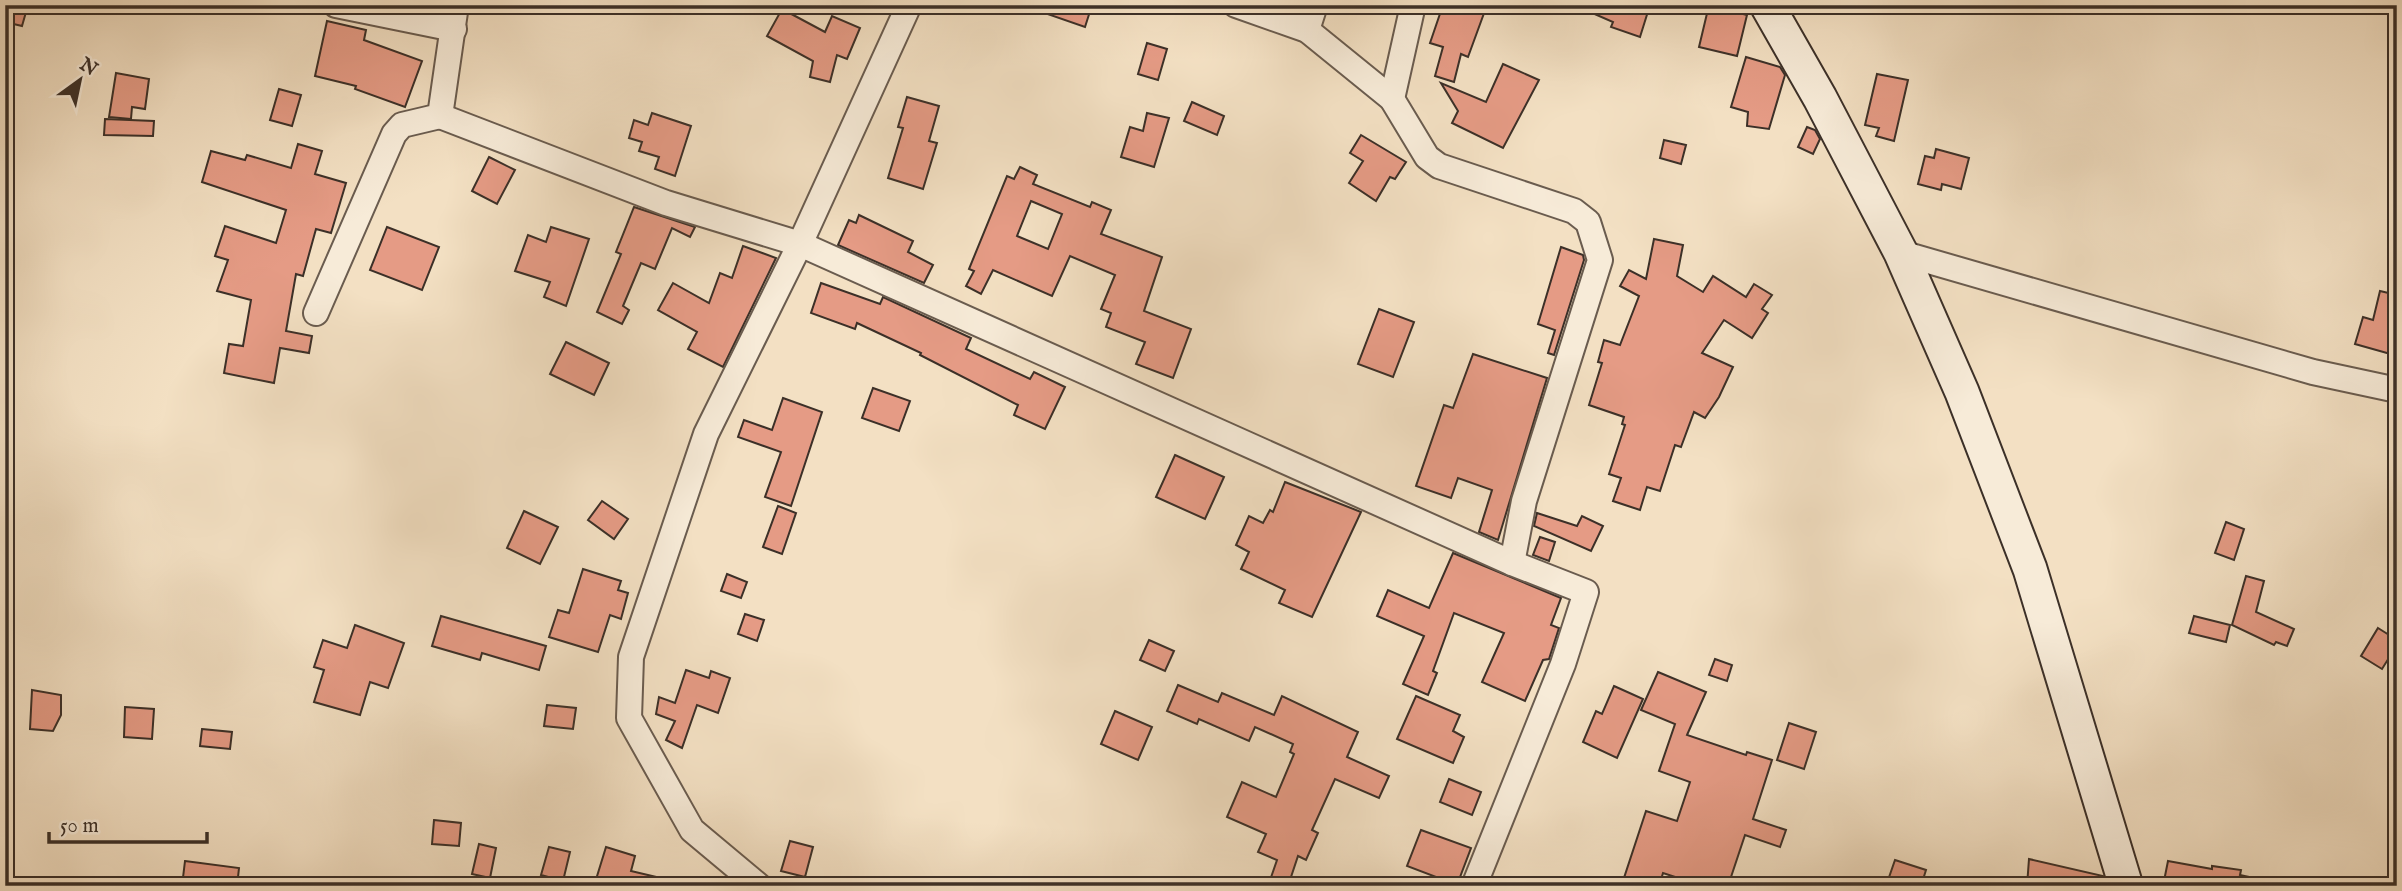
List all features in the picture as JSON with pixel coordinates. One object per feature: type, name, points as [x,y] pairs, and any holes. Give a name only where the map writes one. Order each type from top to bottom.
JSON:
[{"type":"street","points":[[336,5],[455,17],[440,116]]},
{"type":"street","points":[[759,886],[692,830],[629,718],[631,657],[706,433],[800,244],[909,5]]},
{"type":"street","points":[[1236,5],[1307,30],[1392,99],[1427,157],[1440,166],[1574,211],[1588,222],[1600,260],[1524,500],[1512,563]]},
{"type":"street","points":[[1307,30],[1315,5]]},
{"type":"street","points":[[1392,99],[1413,5]]},
{"type":"street","points":[[1767,5],[1821,98],[1900,253],[1962,393],[2030,569],[2126,886]]},
{"type":"street","points":[[316,313],[394,134],[402,125],[440,116],[666,203],[800,244],[1512,563],[1586,592],[1563,664],[1474,886]]},
{"type":"street","points":[[1900,253],[2313,372],[2397,390]]},
{"type":"building","points":[[5,5],[28,5],[22,26],[5,22]]},
{"type":"building","points":[[1031,5],[1092,5],[1085,27],[1030,8]]},
{"type":"building","points":[[1443,5],[1487,5],[1468,57],[1461,54],[1454,82],[1435,76],[1443,47],[1430,43]]},
{"type":"building","points":[[1574,5],[1650,5],[1640,37],[1611,27],[1613,22]]},
{"type":"building","points":[[1709,5],[1747,15],[1737,56],[1699,47]]},
{"type":"building","points":[[782,9],[825,32],[832,16],[860,28],[847,59],[837,55],[830,82],[810,77],[813,61],[767,36]]},
{"type":"building","points":[[327,21],[366,30],[364,40],[422,61],[405,107],[355,89],[356,86],[315,76]]},
{"type":"building","points":[[1147,43],[1167,49],[1158,80],[1138,74]]},
{"type":"building","points":[[1746,57],[1780,67],[1785,75],[1769,129],[1747,126],[1748,112],[1731,107]]},
{"type":"building","points":[[1503,64],[1539,80],[1503,148],[1452,123],[1458,111],[1441,83],[1486,102]]},
{"type":"building","points":[[116,73],[149,79],[145,109],[132,107],[131,119],[109,117]]},
{"type":"building","points":[[1877,74],[1908,80],[1894,141],[1876,136],[1879,128],[1865,125]]},
{"type":"building","points":[[279,89],[301,95],[292,126],[270,120]]},
{"type":"building","points":[[907,97],[939,106],[929,141],[937,143],[923,189],[888,178],[903,128],[898,127]]},
{"type":"building","points":[[1192,102],[1224,116],[1217,135],[1184,121]]},
{"type":"building","points":[[652,113],[691,126],[675,176],[655,169],[659,157],[639,151],[642,142],[629,138],[634,120],[648,125]]},
{"type":"building","points":[[1147,113],[1169,118],[1154,167],[1121,157],[1130,127],[1143,131]]},
{"type":"building","points":[[105,119],[154,121],[153,136],[104,135]]},
{"type":"building","points":[[1807,127],[1815,130],[1820,139],[1813,154],[1798,147]]},
{"type":"building","points":[[1361,135],[1406,162],[1395,179],[1390,177],[1376,201],[1349,183],[1363,161],[1350,153]]},
{"type":"building","points":[[1664,140],[1686,145],[1681,164],[1660,158]]},
{"type":"building","points":[[298,144],[322,151],[315,174],[346,183],[331,233],[316,229],[303,276],[296,274],[286,331],[312,336],[309,353],[280,348],[274,383],[224,373],[229,344],[243,346],[251,300],[217,291],[228,260],[215,256],[225,226],[276,243],[286,210],[202,182],[211,151],[245,160],[247,155],[291,168]]},
{"type":"building","points":[[1936,149],[1969,158],[1961,189],[1942,184],[1941,190],[1918,184],[1925,156],[1934,158]]},
{"type":"building","points":[[489,157],[515,170],[497,204],[472,191]]},
{"type":"building","points":[[1020,167],[1037,175],[1033,184],[1090,207],[1092,202],[1111,210],[1101,234],[1162,257],[1144,311],[1191,329],[1173,378],[1136,364],[1145,342],[1106,327],[1111,313],[1101,309],[1115,275],[1070,256],[1052,296],[993,270],[981,294],[966,286],[974,271],[969,269],[1007,176],[1014,179]],"holes":[[[1031,201],[1062,214],[1048,249],[1017,236]]]},
{"type":"building","points":[[634,207],[695,227],[690,237],[672,228],[655,269],[641,263],[623,306],[629,310],[622,324],[597,312],[621,254],[616,252]]},
{"type":"building","points":[[859,215],[913,241],[908,252],[933,265],[924,283],[838,245],[849,220],[856,223]]},
{"type":"building","points":[[387,227],[439,247],[422,290],[370,270]]},
{"type":"building","points":[[551,227],[589,239],[566,306],[544,297],[550,282],[515,271],[528,235],[546,242]]},
{"type":"building","points":[[1654,239],[1683,245],[1677,276],[1703,292],[1713,276],[1746,297],[1754,284],[1772,295],[1762,309],[1768,313],[1752,338],[1724,320],[1702,353],[1733,367],[1719,397],[1705,418],[1694,412],[1681,447],[1675,445],[1660,491],[1647,487],[1640,510],[1613,501],[1621,478],[1609,474],[1625,425],[1622,424],[1624,417],[1589,405],[1602,363],[1598,362],[1604,340],[1620,345],[1639,296],[1620,286],[1629,270],[1646,279]]},
{"type":"building","points":[[743,246],[776,258],[723,367],[688,349],[697,332],[658,310],[673,283],[709,303],[720,273],[732,278]]},
{"type":"building","points":[[1561,247],[1583,255],[1584,260],[1554,355],[1548,353],[1555,330],[1538,324]]},
{"type":"building","points":[[821,283],[880,304],[883,297],[971,338],[966,349],[1030,379],[1034,372],[1065,387],[1045,429],[1014,415],[1018,405],[920,355],[921,353],[857,323],[855,329],[811,313]]},
{"type":"building","points":[[2380,291],[2397,295],[2397,343],[2394,355],[2355,344],[2363,317],[2373,320]]},
{"type":"building","points":[[1379,309],[1414,322],[1393,377],[1358,364]]},
{"type":"building","points":[[566,342],[609,363],[594,395],[550,374]]},
{"type":"building","points":[[1473,354],[1547,378],[1498,540],[1479,532],[1492,490],[1458,478],[1451,498],[1416,486],[1444,405],[1453,408]]},
{"type":"building","points":[[873,388],[910,401],[899,431],[862,418]]},
{"type":"building","points":[[783,398],[822,412],[791,506],[765,497],[781,452],[738,437],[744,420],[772,430]]},
{"type":"building","points":[[1175,455],[1224,477],[1205,519],[1156,497]]},
{"type":"building","points":[[1285,482],[1361,512],[1312,617],[1279,603],[1285,590],[1241,569],[1249,552],[1236,545],[1249,516],[1263,523],[1270,510],[1273,512]]},
{"type":"building","points":[[602,501],[628,519],[614,539],[588,520]]},
{"type":"building","points":[[778,506],[796,513],[782,554],[763,547]]},
{"type":"building","points":[[524,511],[558,527],[540,564],[507,548]]},
{"type":"building","points":[[1537,513],[1577,526],[1582,516],[1603,526],[1591,551],[1534,526]]},
{"type":"building","points":[[2226,522],[2244,529],[2234,560],[2215,553]]},
{"type":"building","points":[[1540,537],[1555,542],[1549,561],[1533,555]]},
{"type":"building","points":[[1453,553],[1561,598],[1551,625],[1559,628],[1549,659],[1543,660],[1525,701],[1482,682],[1504,633],[1454,613],[1433,671],[1437,673],[1428,695],[1403,684],[1424,636],[1377,616],[1388,590],[1429,608]]},
{"type":"building","points":[[583,569],[621,581],[618,590],[628,593],[621,619],[610,615],[598,652],[549,637],[558,610],[569,613]]},
{"type":"building","points":[[727,574],[747,582],[741,598],[721,591]]},
{"type":"building","points":[[2246,576],[2264,581],[2256,612],[2294,629],[2287,646],[2276,642],[2274,645],[2232,625]]},
{"type":"building","points":[[745,614],[764,620],[757,641],[738,634]]},
{"type":"building","points":[[441,616],[546,646],[539,670],[482,653],[480,660],[432,646]]},
{"type":"building","points":[[2194,616],[2230,625],[2226,642],[2189,633]]},
{"type":"building","points":[[355,625],[404,643],[388,688],[370,682],[360,715],[314,702],[324,670],[314,667],[323,640],[347,648]]},
{"type":"building","points":[[2378,628],[2397,640],[2397,645],[2382,669],[2361,656]]},
{"type":"building","points":[[1149,640],[1174,651],[1165,671],[1140,660]]},
{"type":"building","points":[[1715,659],[1732,665],[1727,681],[1709,675]]},
{"type":"building","points":[[686,670],[709,678],[711,671],[730,678],[718,713],[697,705],[682,748],[666,740],[675,721],[656,714],[659,697],[675,703]]},
{"type":"building","points":[[1658,672],[1706,692],[1687,735],[1746,755],[1747,752],[1772,760],[1753,819],[1786,830],[1780,847],[1745,835],[1728,886],[1703,886],[1663,873],[1659,886],[1637,886],[1623,881],[1646,811],[1677,821],[1690,782],[1659,771],[1675,724],[1641,710]]},
{"type":"building","points":[[1178,685],[1218,702],[1222,693],[1274,715],[1282,696],[1358,732],[1347,757],[1389,776],[1379,798],[1335,779],[1312,830],[1318,833],[1306,860],[1298,856],[1288,886],[1268,886],[1277,860],[1258,852],[1266,834],[1227,817],[1242,782],[1276,797],[1294,754],[1290,752],[1293,744],[1255,727],[1249,741],[1199,719],[1197,724],[1167,711]]},
{"type":"building","points":[[1614,686],[1643,699],[1617,758],[1583,742],[1596,711],[1602,714]]},
{"type":"building","points":[[32,690],[61,695],[61,715],[53,731],[30,729]]},
{"type":"building","points":[[1416,696],[1460,715],[1453,731],[1464,737],[1453,763],[1397,739]]},
{"type":"building","points":[[547,705],[576,708],[573,729],[544,726]]},
{"type":"building","points":[[125,707],[154,709],[152,739],[124,737]]},
{"type":"building","points":[[1115,711],[1152,727],[1138,760],[1101,744]]},
{"type":"building","points":[[1789,723],[1816,732],[1804,769],[1777,760]]},
{"type":"building","points":[[202,729],[232,732],[230,749],[200,746]]},
{"type":"building","points":[[1449,779],[1481,792],[1472,815],[1440,802]]},
{"type":"building","points":[[434,820],[461,823],[459,846],[432,844]]},
{"type":"building","points":[[1421,830],[1471,848],[1457,885],[1407,866]]},
{"type":"building","points":[[790,841],[813,847],[805,877],[781,871]]},
{"type":"building","points":[[479,844],[496,848],[490,878],[472,874]]},
{"type":"building","points":[[549,847],[570,852],[563,881],[541,875]]},
{"type":"building","points":[[606,847],[635,856],[631,871],[665,879],[664,886],[594,886]]},
{"type":"building","points":[[2029,859],[2103,876],[2106,886],[2027,886]]},
{"type":"building","points":[[1895,860],[1926,870],[1921,886],[1886,886]]},
{"type":"building","points":[[185,861],[239,868],[237,886],[182,886]]},
{"type":"building","points":[[2168,861],[2212,869],[2212,866],[2241,870],[2240,875],[2254,878],[2253,886],[2163,886]]}]
